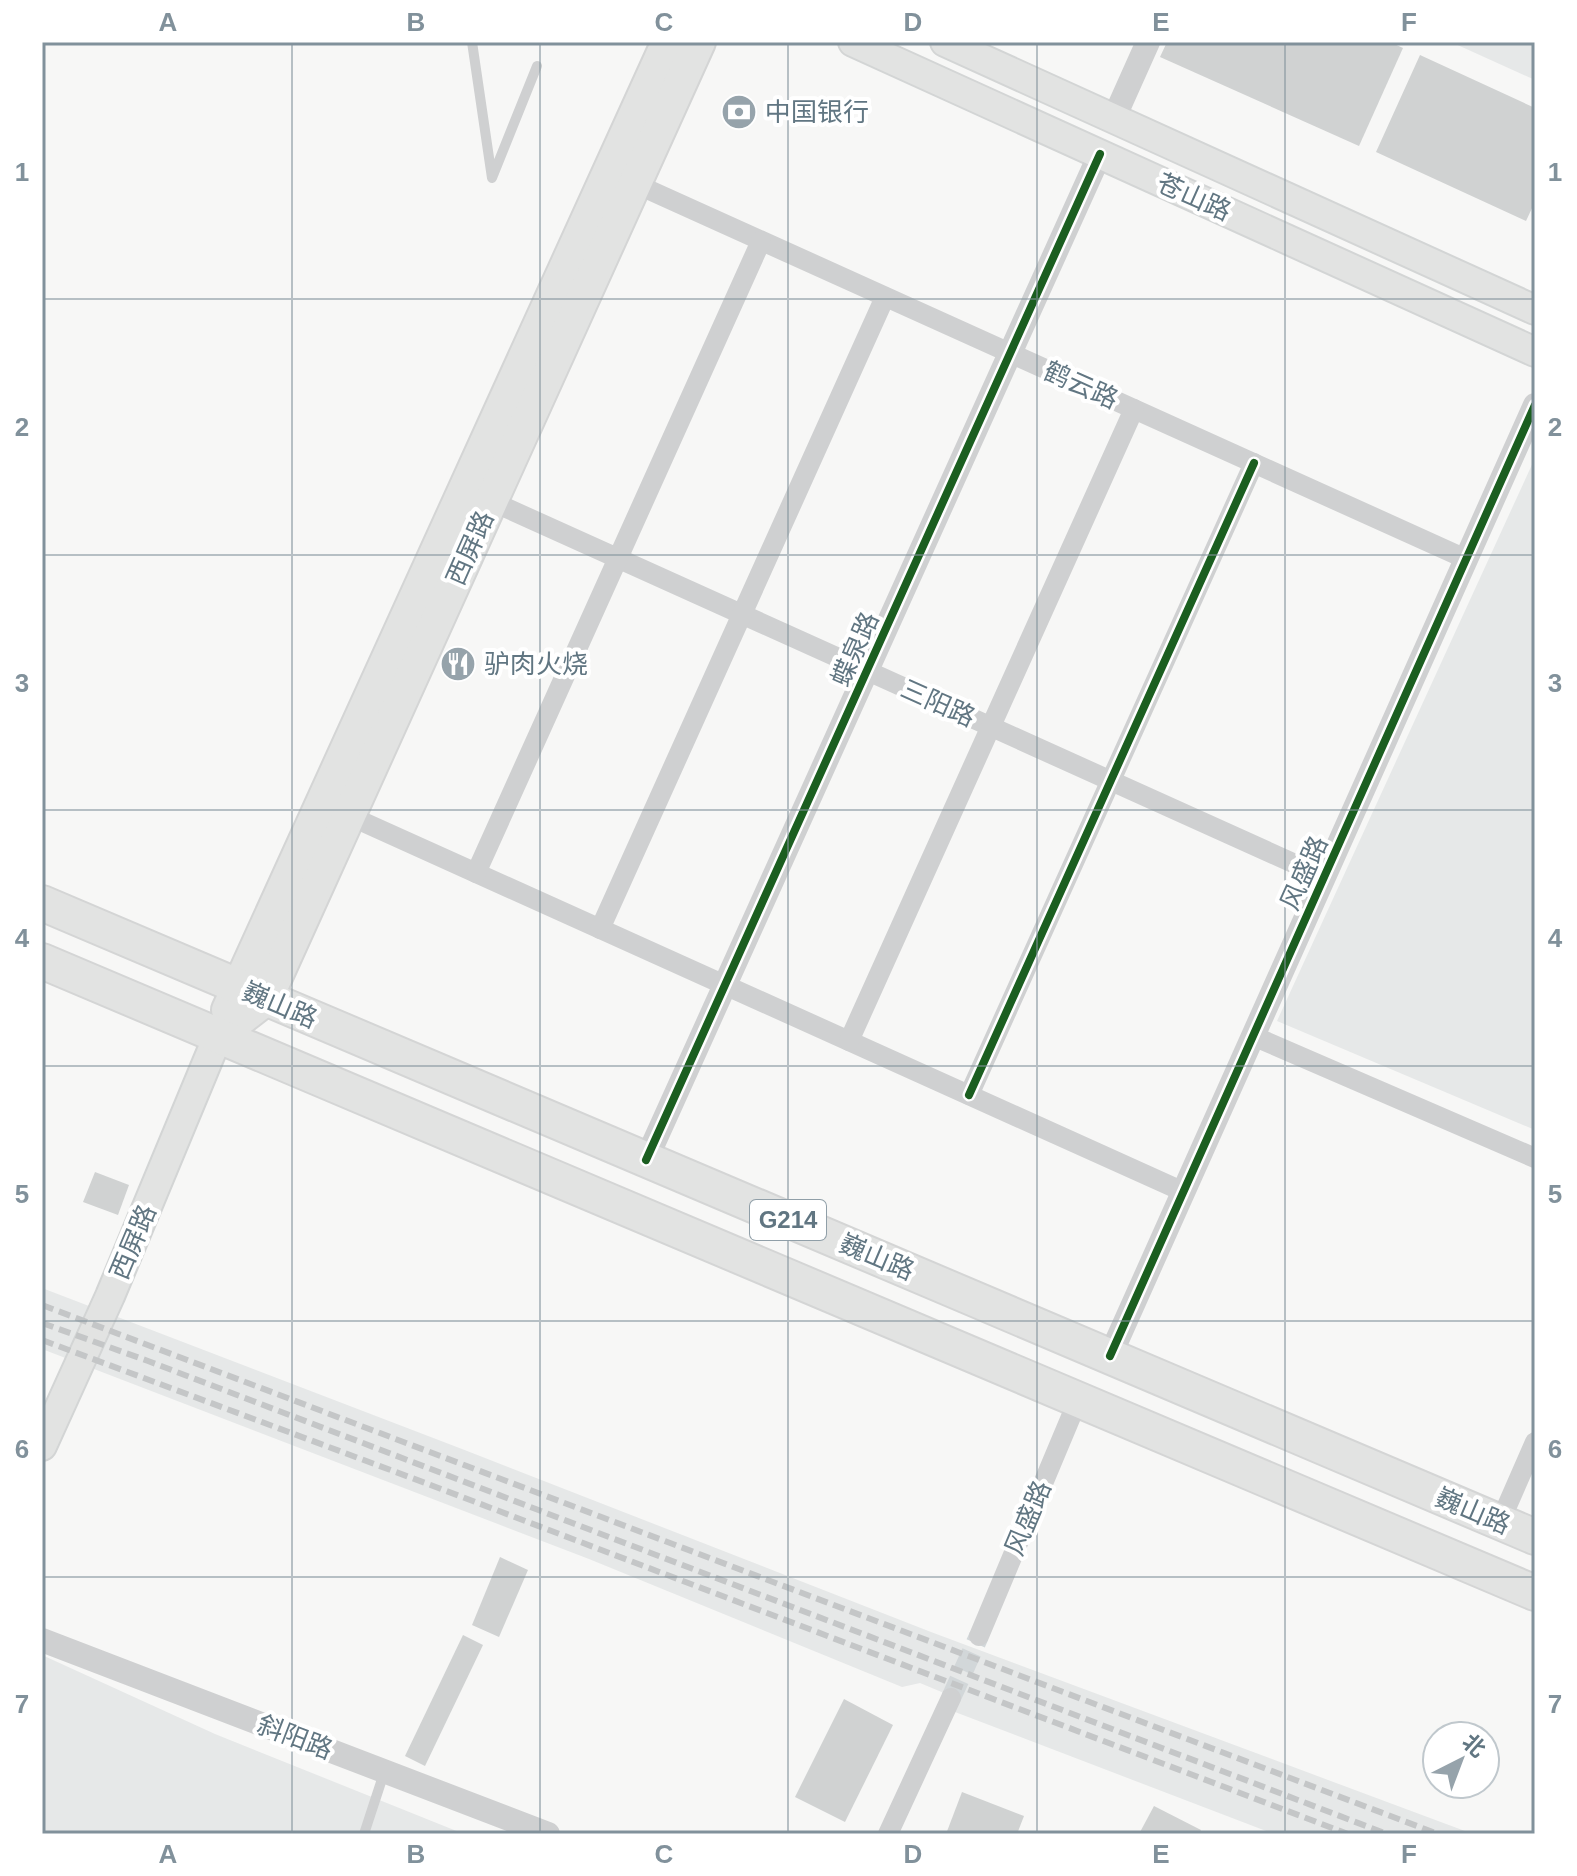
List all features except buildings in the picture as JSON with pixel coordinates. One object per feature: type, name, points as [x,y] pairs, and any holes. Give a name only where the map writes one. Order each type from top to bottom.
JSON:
[{"type":"highway","name":"巍山路","points":[[42,903],[1535,1537]]},
{"type":"highway","name":"巍山路","points":[[42,961],[1535,1593]]},
{"type":"highway","points":[[1078,1400],[1110,1356]]},
{"type":"main road","name":"西屏路","points":[[622,178],[668,42]]},
{"type":"main road","name":"西屏路","points":[[42,1446],[110,1296],[218,1036],[251,993],[622,178],[699,42]]},
{"type":"main road","name":"苍山路","points":[[853,42],[1535,352]]},
{"type":"main road","name":"苍山路","points":[[945,42],[1535,310]]},
{"type":"street","points":[[1114,118],[1148,42]]},
{"type":"street","name":"蝶泉路","points":[[646,1160],[1100,154]]},
{"type":"street","name":"鹤云路","points":[[622,178],[1466,559]]},
{"type":"street","points":[[476,873],[761,241]]},
{"type":"street","points":[[600,929],[885,297]]},
{"type":"street","name":"风盛路","points":[[1110,1356],[1535,405]]},
{"type":"street","points":[[849,1041],[1134,409]]},
{"type":"street","points":[[969,1095],[1254,463]]},
{"type":"street","name":"三阳路","points":[[477,495],[1324,877]]},
{"type":"street","points":[[335,809],[1184,1192]]},
{"type":"street","points":[[1253,1036],[1535,1158]]},
{"type":"street","name":"风盛路","points":[[979,1636],[1078,1400]]},
{"type":"street","points":[[1500,1522],[1535,1442]]},
{"type":"street","name":"斜阳路","points":[[42,1640],[548,1834]]},
{"type":"street","points":[[888,1834],[951,1698]]},
{"type":"lane","points":[[472,42],[492,178],[537,66]]},
{"type":"lane","points":[[364,1834],[384,1771]]},
{"type":"shaded area","points":[[1451,42],[1535,42],[1535,80]]},
{"type":"shaded area","points":[[1535,458],[1535,1130],[1277,1021]]},
{"type":"shaded area","points":[[42,1288],[931,1632],[1473,1834],[1274,1834],[955,1712],[944,1693],[920,1683],[902,1687],[589,1559],[42,1349]]},
{"type":"shaded area","points":[[42,1655],[215,1734],[464,1834],[42,1834]]},
{"type":"tunnel","points":[[951,1698],[979,1636]]},
{"type":"railway","points":[[42,1305],[1438,1834]]},
{"type":"railway","points":[[42,1323],[1387,1834]]},
{"type":"railway","points":[[42,1340],[1348,1834]]},
{"type":"cycle path","points":[[646,1160],[1100,154]]},
{"type":"cycle path","points":[[1110,1356],[1535,405]]},
{"type":"cycle path","points":[[969,1095],[1254,463]]},
{"type":"place","name":"中国银行","points":[[739,112]]},
{"type":"place","name":"驴肉火烧","points":[[458,664]]}]
